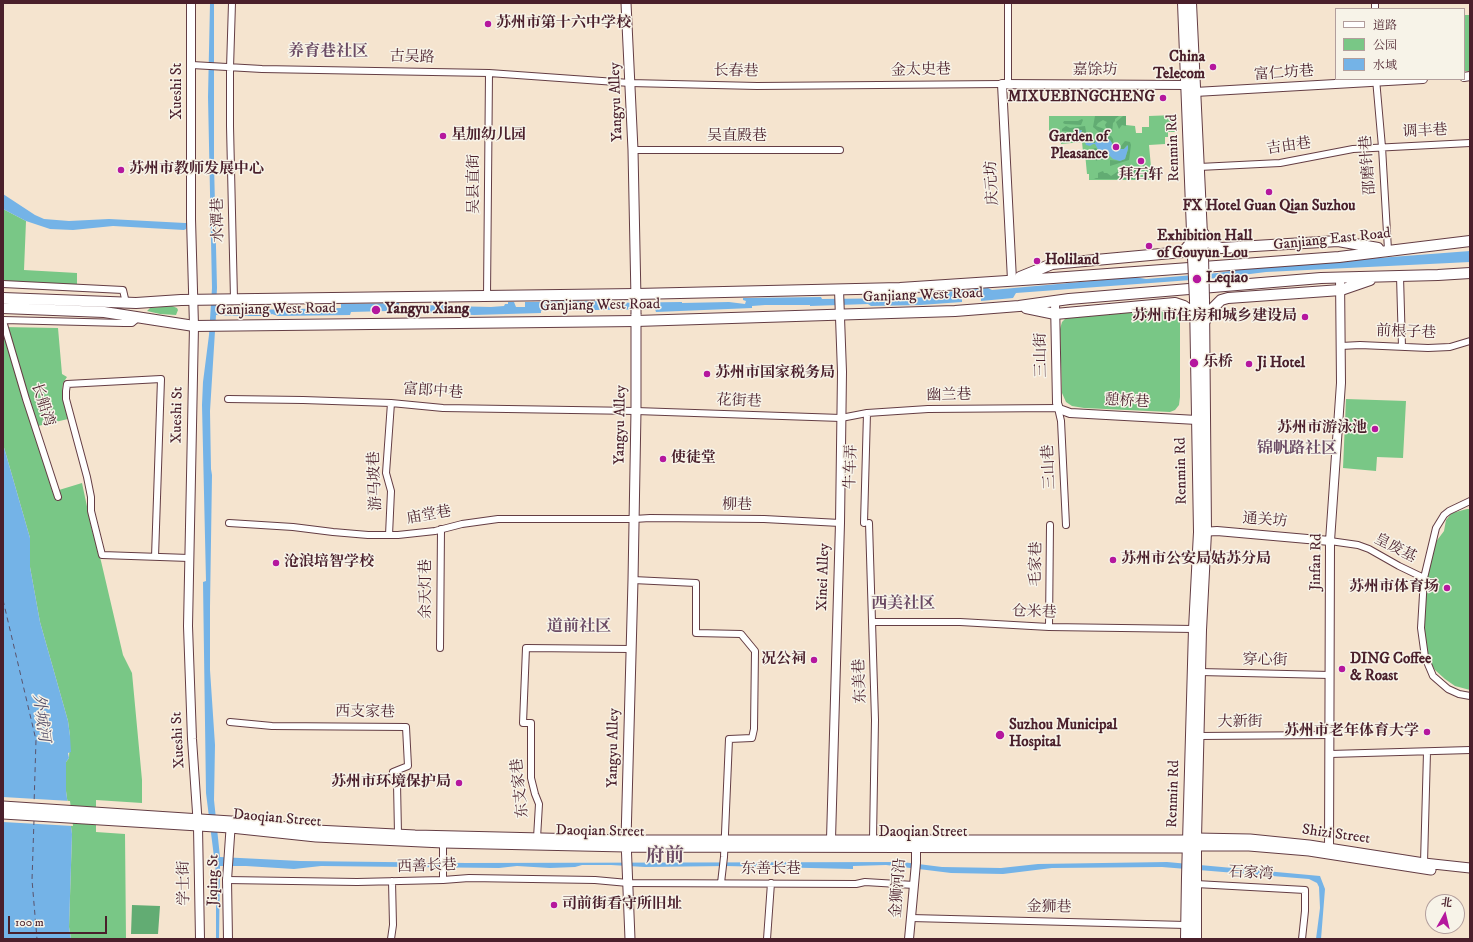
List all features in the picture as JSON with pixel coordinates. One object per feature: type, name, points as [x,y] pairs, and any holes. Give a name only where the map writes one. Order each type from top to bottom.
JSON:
[{"type":"main road","name":"Yangyu Alley","points":[[626,3],[633,150],[636,296],[636,411],[633,580],[626,843],[630,939]]},
{"type":"main road","name":"Renmin Rd","points":[[1183,3],[1197,231],[1200,322],[1202,532],[1200,672],[1199,736],[1192,848]]},
{"type":"main road","name":"Renmin Rd","points":[[1191,3],[1199,167],[1197,231]]},
{"type":"main road","points":[[1012,280],[1052,264],[1177,253],[1186,249],[1197,231],[1210,243],[1221,248],[1338,241],[1388,250]]},
{"type":"main road","name":"Ganjiang East Road","points":[[1196,267],[1339,257],[1470,241]]},
{"type":"main road","points":[[1052,264],[1053,278]]},
{"type":"main road","name":"Ganjiang West Road","points":[[3,298],[126,303],[214,299],[840,293],[1196,267]]},
{"type":"main road","points":[[1340,277],[1380,277],[1470,273]]},
{"type":"main road","name":"Ganjiang West Road","points":[[3,308],[94,312],[139,317],[194,326],[636,318],[840,311],[948,312],[1197,288],[1340,277]]},
{"type":"main road","points":[[1019,306],[1055,314],[1175,303],[1188,309],[1200,322],[1221,300],[1228,298],[1341,290],[1380,277]]},
{"type":"main road","name":"Renmin Rd","points":[[1196,939],[1192,848],[1194,629],[1202,532],[1197,420],[1200,322]]},
{"type":"main road","name":"Daoqian Street","points":[[3,806],[86,815],[231,825],[398,834],[537,838],[626,843]]},
{"type":"main road","name":"Daoqian Street","points":[[3,814],[86,815]]},
{"type":"main road","name":"Daoqian Street","points":[[231,825],[316,837],[442,843],[916,843],[1192,848]]},
{"type":"main road","name":"Daoqian Street","points":[[724,843],[831,839],[873,839],[916,843]]},
{"type":"main road","name":"Shizi Street","points":[[1192,848],[1269,847],[1329,851],[1470,868]]},
{"type":"main road","name":"Shizi Street","points":[[1329,851],[1416,868],[1470,874]]},
{"type":"main road","name":"Renmin Rd","points":[[1186,939],[1186,925],[1193,880]]},
{"type":"street","name":"Xueshi St","points":[[191,3],[196,65],[191,219],[194,326],[188,634],[202,823]]},
{"type":"street","name":"水潭巷","points":[[232,3],[230,68],[234,299]]},
{"type":"street","points":[[1005,84],[1008,3]]},
{"type":"street","name":"古吴路","points":[[196,65],[230,68],[489,73],[630,83]]},
{"type":"street","name":"吴县直街","points":[[487,296],[489,73]]},
{"type":"street","name":"富仁坊巷","points":[[1195,92],[1376,80]]},
{"type":"street","name":"邵磨针巷","points":[[1376,80],[1382,147],[1388,250]]},
{"type":"street","name":"长春巷","points":[[630,83],[757,86],[841,85]]},
{"type":"street","name":"金太史巷","points":[[841,85],[1005,84]]},
{"type":"street","name":"嘉馀坊","points":[[1005,84],[1187,85]]},
{"type":"street","name":"庆元坊","points":[[1005,84],[1012,280]]},
{"type":"street","name":"调丰巷","points":[[1382,147],[1470,143]]},
{"type":"street","name":"吉由巷","points":[[1199,167],[1280,163],[1353,149],[1382,147]]},
{"type":"street","name":"吴直殿巷","points":[[633,150],[840,150]]},
{"type":"street","points":[[1400,276],[1402,347]]},
{"type":"street","name":"Jinfan Rd","points":[[1329,851],[1330,540],[1340,410],[1340,277]]},
{"type":"street","points":[[3,284],[123,290],[126,303]]},
{"type":"street","name":"Xinei Alley","points":[[831,839],[840,523],[840,293]]},
{"type":"street","name":"三山街","points":[[1055,302],[1058,408]]},
{"type":"street","points":[[3,320],[132,323],[139,317]]},
{"type":"street","name":"长船湾","points":[[3,320],[26,399],[58,497]]},
{"type":"street","name":"前根子巷","points":[[1341,346],[1360,345],[1428,348],[1450,347],[1470,341]]},
{"type":"street","points":[[155,557],[161,379],[68,384],[66,399],[87,478],[91,497],[91,511],[102,555],[155,557],[190,558]]},
{"type":"street","name":"富郎中巷","points":[[228,399],[391,402],[443,408],[636,411]]},
{"type":"street","name":"游马坡巷","points":[[389,535],[391,491],[386,473],[391,402]]},
{"type":"street","name":"幽兰巷","points":[[841,418],[867,413],[928,409],[1058,408]]},
{"type":"street","name":"憩桥巷","points":[[1058,408],[1061,411],[1070,413],[1197,420]]},
{"type":"street","name":"三山巷","points":[[1058,408],[1061,428],[1066,525]]},
{"type":"street","name":"花街巷","points":[[636,411],[841,418]]},
{"type":"street","name":"牛车弄","points":[[867,413],[867,523]]},
{"type":"street","points":[[1470,501],[1449,511],[1439,522],[1436,528],[1424,578],[1421,628],[1423,648],[1428,666],[1434,676],[1442,685],[1459,694],[1470,696]]},
{"type":"street","name":"庙堂巷","points":[[229,523],[389,535],[441,530],[462,524],[498,519],[634,519]]},
{"type":"street","name":"柳巷","points":[[634,519],[764,519],[840,523]]},
{"type":"street","name":"东美巷","points":[[867,523],[875,720],[873,839]]},
{"type":"street","name":"毛家巷","points":[[1049,627],[1050,525]]},
{"type":"street","name":"余天灯巷","points":[[440,648],[441,530]]},
{"type":"street","name":"通关坊","points":[[1202,532],[1217,531],[1330,540]]},
{"type":"street","name":"皇废基","points":[[1330,540],[1369,549],[1424,578]]},
{"type":"street","points":[[633,580],[696,583],[696,633],[741,634],[755,651],[754,729],[752,738],[729,739],[724,857],[721,883]]},
{"type":"street","name":"仓米巷","points":[[872,622],[960,622],[1049,627],[1194,629]]},
{"type":"street","name":"东支家巷","points":[[537,838],[539,804],[534,794],[531,778],[530,723],[523,723],[526,648],[630,649]]},
{"type":"street","name":"穿心街","points":[[1200,672],[1330,675]]},
{"type":"street","name":"西支家巷","points":[[230,722],[272,726],[406,727],[408,766],[393,772],[397,783],[398,834]]},
{"type":"street","name":"大新街","points":[[1199,736],[1330,735]]},
{"type":"street","points":[[1330,754],[1470,750]]},
{"type":"street","points":[[1424,863],[1427,752]]},
{"type":"street","name":"学士街","points":[[200,939],[202,823]]},
{"type":"street","name":"Jiqing St","points":[[228,939],[227,880],[228,847],[231,825]]},
{"type":"street","points":[[442,843],[443,880]]},
{"type":"street","name":"金狮河沿","points":[[909,939],[916,866],[916,843]]},
{"type":"street","name":"西善长巷","points":[[227,880],[357,882],[469,878],[595,880],[628,883]]},
{"type":"street","name":"石家湾","points":[[1193,880],[1305,890],[1305,911],[1302,939]]},
{"type":"street","points":[[391,939],[393,925],[392,881]]},
{"type":"street","name":"东善长巷","points":[[628,883],[856,884],[865,882],[914,885]]},
{"type":"street","points":[[768,939],[771,883]]},
{"type":"street","name":"金狮巷","points":[[911,918],[1186,925]]},
{"type":"green space","points":[[1465,15],[1470,15],[1470,71],[1465,71]]},
{"type":"green space","name":"Garden of Pleasance","points":[[1175,115],[1176,132],[1168,132],[1168,137],[1165,137],[1165,144],[1149,145],[1151,180],[1089,180],[1082,142],[1061,144],[1061,139],[1049,140],[1049,116],[1126,116],[1126,125],[1135,126],[1136,133],[1142,133],[1142,127],[1149,127],[1149,116]]},
{"type":"green space","points":[[1095,116],[1119,116],[1113,123],[1112,133],[1099,132],[1093,127]],"holes":[[[1103,120],[1107,122],[1105,125],[1107,130],[1096,126]]]},
{"type":"green space","points":[[1123,116],[1126,116],[1126,126],[1122,125],[1119,129],[1116,122]]},
{"type":"green space","points":[[1082,119],[1081,125],[1063,123],[1064,121],[1078,121]]},
{"type":"green space","points":[[1066,126],[1070,128],[1085,126],[1088,142],[1094,141],[1100,133],[1111,136],[1114,147],[1113,149],[1111,141],[1103,135],[1098,137],[1095,143],[1087,143],[1081,133],[1082,130],[1076,132],[1062,131],[1062,129]]},
{"type":"green space","points":[[1125,141],[1130,142],[1131,145],[1129,160],[1110,166],[1110,160],[1120,161],[1125,159],[1128,149],[1127,145],[1124,149],[1116,149],[1117,146],[1121,146]]},
{"type":"green space","points":[[1096,148],[1098,150],[1095,153],[1098,155],[1097,161],[1094,159],[1094,155],[1090,155],[1089,153],[1092,149]]},
{"type":"green space","points":[[1120,166],[1131,166],[1132,169],[1138,168],[1139,169],[1135,176],[1139,175],[1145,178],[1148,176],[1148,170],[1150,168],[1150,179],[1094,179],[1098,178],[1098,173],[1103,171],[1111,176],[1120,170],[1134,176],[1134,174],[1122,169]]},
{"type":"green space","points":[[3,209],[26,221],[24,270],[77,273],[77,288],[3,286]]},
{"type":"green space","points":[[172,306],[178,310],[176,315],[147,311],[150,308]]},
{"type":"green space","points":[[1162,310],[1171,311],[1177,315],[1180,321],[1180,397],[1179,405],[1175,410],[1170,412],[1084,408],[1072,406],[1066,402],[1062,393],[1060,329],[1062,322],[1066,318],[1072,316]]},
{"type":"green space","points":[[3,327],[58,328],[62,374],[67,377],[63,383],[62,394],[68,419],[38,426],[59,490],[82,483],[123,655],[132,673],[142,780],[142,803],[96,800],[96,832],[125,834],[126,939],[71,939],[69,927],[72,834],[66,791],[66,762],[69,758],[70,736],[68,721],[40,622],[30,567],[30,538],[3,444]]},
{"type":"green space","name":"苏州市游泳池","points":[[1346,399],[1406,401],[1403,458],[1377,457],[1376,471],[1343,468]]},
{"type":"green space","name":"苏州市体育场","points":[[1470,509],[1470,690],[1455,686],[1435,670],[1426,655],[1423,645],[1425,573],[1435,543],[1444,531],[1446,520],[1452,513]]},
{"type":"green space","points":[[132,905],[160,906],[158,934],[131,934]]},
{"type":"water","points":[[210,3],[214,3],[214,164],[217,311],[228,311],[229,307],[245,307],[245,310],[341,308],[341,304],[399,303],[399,306],[448,305],[491,307],[504,306],[505,304],[508,304],[508,302],[514,302],[516,307],[525,307],[525,302],[729,302],[745,304],[746,301],[743,300],[743,298],[910,298],[944,296],[944,292],[988,288],[992,290],[1135,277],[1146,279],[1218,273],[1248,268],[1470,251],[1470,262],[1266,272],[1218,278],[1016,293],[1013,298],[981,301],[981,298],[962,298],[962,302],[920,305],[765,305],[752,306],[752,308],[656,312],[655,309],[595,310],[584,308],[546,308],[545,311],[541,311],[541,313],[474,315],[388,311],[351,312],[350,315],[216,315],[210,411],[212,475],[210,670],[215,745],[214,800],[220,857],[300,861],[467,863],[902,862],[942,867],[1001,868],[1038,864],[1167,862],[1320,876],[1325,889],[1321,939],[1316,939],[1320,908],[1319,887],[1317,883],[1309,879],[1162,867],[1052,868],[1003,874],[951,873],[886,865],[853,866],[853,869],[582,865],[575,867],[550,868],[517,866],[499,868],[321,866],[294,869],[220,866],[219,939],[216,939],[216,873],[206,793],[203,582],[206,581],[202,405],[212,288],[208,97]]},
{"type":"water","points":[[1082,130],[1081,133],[1087,143],[1095,143],[1098,137],[1102,135],[1110,140],[1112,143],[1112,148],[1114,149],[1124,149],[1128,145],[1125,159],[1120,161],[1113,159],[1109,153],[1099,151],[1095,144],[1090,146],[1086,145],[1081,139],[1070,138],[1066,140],[1067,137],[1075,137],[1075,132]]},
{"type":"water","points":[[3,194],[35,215],[44,219],[69,221],[109,219],[187,223],[186,229],[113,226],[73,230],[50,229],[26,221],[3,209]]},
{"type":"water","name":"外城河","points":[[3,444],[30,538],[30,567],[40,622],[68,721],[71,752],[68,753],[69,758],[66,762],[66,791],[72,834],[69,927],[71,939],[3,939]]},
{"type":"pier","points":[[3,797],[70,801],[73,826],[3,822]]},
{"type":"ferry route","points":[[3,600],[36,740],[34,805]]},
{"type":"ferry route","points":[[34,820],[32,880],[37,939]]},
{"type":"place","name":"苏州市第十六中学校","points":[[488,24]]},
{"type":"place","name":"China Telecom","points":[[1213,67]]},
{"type":"place","name":"MIXUEBINGCHENG","points":[[1163,98]]},
{"type":"place","name":"星加幼儿园","points":[[443,136]]},
{"type":"place","name":"Garden of Pleasance","points":[[1116,147]]},
{"type":"place","name":"拜石轩","points":[[1141,161]]},
{"type":"place","name":"苏州市教师发展中心","points":[[121,170]]},
{"type":"place","name":"FX Hotel Guan Qian Suzhou","points":[[1269,192]]},
{"type":"place","name":"Exhibition Hall of Gouyun Lou","points":[[1149,246]]},
{"type":"place","name":"Holiland","points":[[1037,261]]},
{"type":"place","name":"Leqiao","points":[[1197,279]]},
{"type":"place","name":"Yangyu Xiang","points":[[376,310]]},
{"type":"place","name":"苏州市住房和城乡建设局","points":[[1305,317]]},
{"type":"place","name":"乐桥","points":[[1194,363]]},
{"type":"place","name":"Ji Hotel","points":[[1249,364]]},
{"type":"place","name":"苏州市国家税务局","points":[[707,374]]},
{"type":"place","name":"苏州市游泳池","points":[[1375,429]]},
{"type":"place","name":"使徒堂","points":[[663,459]]},
{"type":"place","name":"苏州市公安局姑苏分局","points":[[1113,560]]},
{"type":"place","name":"沧浪培智学校","points":[[276,563]]},
{"type":"place","name":"苏州市体育场","points":[[1447,588]]},
{"type":"place","name":"况公祠","points":[[814,660]]},
{"type":"place","name":"DING Coffee & Roast","points":[[1342,669]]},
{"type":"place","name":"苏州市老年体育大学","points":[[1427,732]]},
{"type":"place","name":"Suzhou Municipal Hospital","points":[[1000,735]]},
{"type":"place","name":"苏州市环境保护局","points":[[459,783]]},
{"type":"place","name":"司前街看守所旧址","points":[[554,905]]},
{"type":"district","name":"养育巷社区","points":[[328,53]]},
{"type":"district","name":"锦帆路社区","points":[[1297,450]]},
{"type":"district","name":"西美社区","points":[[903,605]]},
{"type":"district","name":"道前社区","points":[[579,628]]},
{"type":"district","name":"府前","points":[[665,857]]}]
